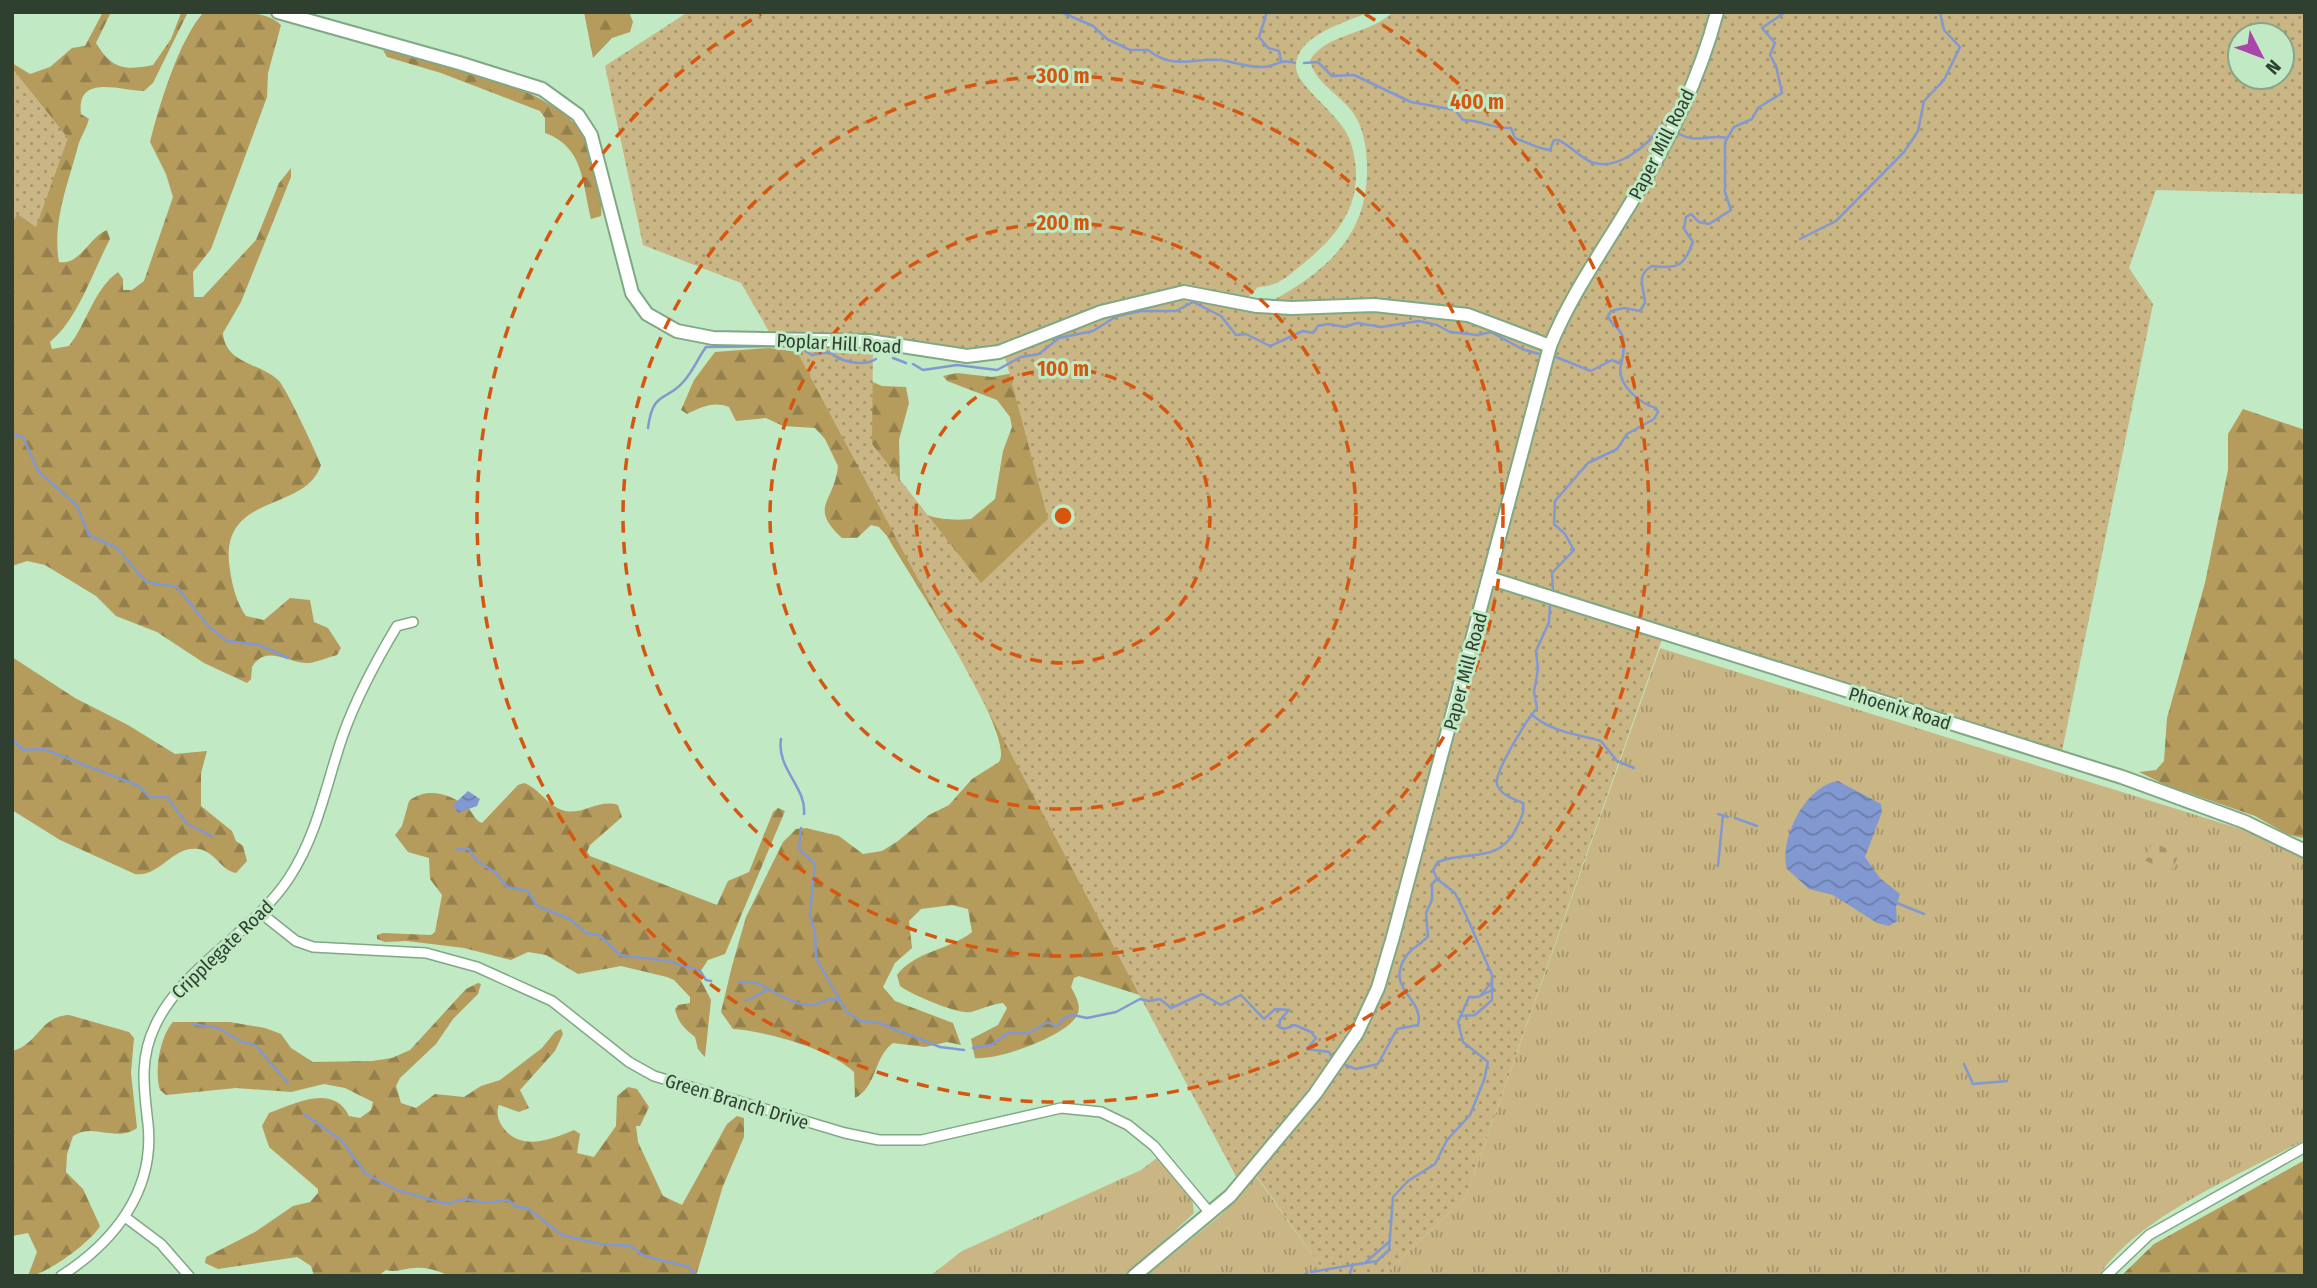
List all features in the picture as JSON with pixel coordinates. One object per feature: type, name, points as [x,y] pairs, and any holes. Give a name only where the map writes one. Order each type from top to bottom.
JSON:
[{"type":"street","name":"Poplar Hill Road","points":[[278,12],[526,83],[563,102],[578,115],[591,135],[632,293],[647,314],[677,331],[713,338],[869,341],[982,356],[1101,312],[1184,292],[1257,306],[1292,309],[1374,305],[1468,315],[1550,346]]},
{"type":"street","name":"Paper Mill Road","points":[[1133,1276],[1210,1213],[1245,1179],[1315,1094],[1357,1033],[1369,1009],[1395,930],[1550,346],[1575,291],[1627,210],[1660,149],[1701,60],[1717,12]]},
{"type":"street","name":"Phoenix Road","points":[[1489,578],[2133,781],[2245,822],[2305,851]]},
{"type":"street","name":"Cripplegate Road","points":[[61,1276],[97,1251],[125,1217],[139,1189],[147,1154],[142,1075],[154,1027],[171,998],[262,914],[290,876],[325,800],[342,737],[363,687],[397,626],[412,622]]},
{"type":"street","name":"Green Branch Drive","points":[[262,914],[296,941],[313,947],[426,953],[477,967],[552,1001],[629,1062],[654,1076],[866,1138],[922,1140],[1061,1108],[1101,1112],[1128,1125],[1154,1146],[1210,1213]]},
{"type":"street","points":[[2106,1276],[2149,1235],[2305,1147]]},
{"type":"street","points":[[125,1217],[161,1244],[189,1276]]},
{"type":"green space","points":[[103,12],[111,12],[96,43],[113,63],[126,68],[153,65],[171,39],[181,13],[187,14],[153,83],[144,91],[102,87],[86,93],[81,101],[81,114],[89,119],[78,146],[59,219],[59,262],[73,260],[107,230],[110,239],[77,308],[50,342],[52,349],[69,346],[97,297],[118,272],[123,279],[123,290],[132,290],[144,281],[173,197],[166,174],[150,142],[171,74],[195,24],[204,12],[234,12],[255,13],[281,25],[268,73],[267,97],[211,249],[193,272],[194,297],[203,297],[256,240],[279,183],[291,168],[291,177],[241,302],[223,333],[230,351],[272,375],[283,386],[321,465],[312,480],[298,491],[249,515],[236,527],[230,545],[230,570],[235,594],[246,616],[264,620],[290,598],[310,600],[314,622],[328,628],[341,648],[337,655],[309,663],[278,656],[264,656],[252,667],[251,679],[247,683],[204,663],[157,632],[116,616],[96,596],[45,565],[27,561],[12,566],[12,63],[30,74],[50,67],[72,48],[85,46]]},
{"type":"green space","points":[[584,12],[629,12],[633,22],[630,32],[612,38],[593,58]]},
{"type":"green space","points":[[688,12],[1369,12],[1313,38],[1298,56],[1298,75],[1339,122],[1351,143],[1356,180],[1348,211],[1318,251],[1288,276],[1272,285],[1258,287],[1245,300],[1264,305],[1305,281],[1338,252],[1359,215],[1365,193],[1367,157],[1358,121],[1347,105],[1318,77],[1310,60],[1327,44],[1383,20],[1393,12],[2305,12],[2305,194],[2156,190],[2129,268],[2153,304],[2062,751],[1666,628],[1466,1197],[1383,1276],[1327,1276],[1254,1172],[1241,1186],[788,335],[771,335],[741,283],[643,245],[605,66]],"holes":[[[873,347],[955,360],[1005,357],[1048,519],[981,583],[872,444]]]},
{"type":"green space","points":[[383,50],[492,78],[547,102],[568,117],[582,133],[586,143],[601,216],[591,219],[579,167],[567,147],[545,133],[545,118],[540,111],[441,73],[387,57]]},
{"type":"green space","points":[[12,68],[68,138],[36,227],[17,214],[12,225]]},
{"type":"green space","points":[[769,348],[805,353],[882,386],[906,387],[909,403],[899,440],[900,480],[892,491],[919,511],[947,519],[971,519],[995,499],[1003,451],[1012,427],[1010,417],[997,400],[947,381],[943,376],[957,373],[992,377],[1020,372],[1143,996],[1079,976],[1074,978],[1071,987],[1079,1010],[1062,1030],[1015,1051],[975,1058],[971,1039],[998,1025],[1007,1008],[1003,1003],[965,1012],[924,999],[900,986],[897,975],[904,967],[972,932],[968,909],[952,905],[921,909],[909,921],[912,948],[895,963],[883,987],[895,1001],[953,1023],[961,1045],[947,1042],[925,1047],[893,1043],[882,1056],[868,1087],[855,1098],[854,1072],[843,1064],[797,1043],[762,1033],[733,1029],[721,1012],[746,917],[783,842],[796,829],[806,828],[839,836],[863,854],[882,851],[929,815],[949,805],[972,779],[999,762],[1000,746],[992,720],[977,688],[887,536],[879,527],[871,525],[857,538],[842,538],[826,519],[826,504],[838,466],[825,439],[815,428],[783,426],[766,418],[736,421],[729,407],[723,405],[708,406],[687,414],[681,410],[694,380],[715,352]]},
{"type":"green space","points":[[2243,409],[2305,430],[2305,834],[2302,838],[2287,834],[2255,816],[2166,785],[2139,772],[2156,770],[2164,761],[2167,718],[2205,583],[2228,470],[2228,434]]},
{"type":"green space","points":[[1660,648],[2260,835],[2305,859],[2305,1140],[2193,1198],[2165,1216],[2138,1234],[2099,1276],[1383,1276],[1466,1197]]},
{"type":"green space","points":[[12,657],[75,698],[128,725],[175,754],[207,751],[201,773],[201,806],[232,831],[236,841],[243,846],[247,861],[236,873],[205,851],[190,849],[152,871],[135,874],[60,840],[12,810]]},
{"type":"green space","points":[[524,783],[552,804],[569,812],[611,803],[618,805],[622,817],[590,845],[587,852],[590,856],[717,905],[728,881],[749,872],[773,812],[778,808],[785,811],[725,954],[708,960],[698,975],[711,1000],[705,1057],[698,1049],[695,1037],[676,1014],[678,1005],[690,1003],[690,997],[674,980],[667,977],[621,966],[578,974],[546,955],[528,952],[511,960],[464,948],[407,941],[385,942],[377,939],[377,935],[383,933],[431,935],[435,932],[442,895],[430,879],[429,858],[408,852],[395,835],[402,826],[409,801],[423,794],[445,795],[467,807],[482,823],[518,785]]},
{"type":"green space","points":[[2153,842],[2179,855],[2170,872],[2144,860]]},
{"type":"green space","points":[[481,984],[478,994],[453,1019],[436,1044],[400,1078],[396,1086],[401,1103],[416,1108],[435,1094],[464,1097],[481,1086],[500,1080],[542,1048],[555,1032],[561,1029],[563,1034],[555,1051],[520,1090],[529,1108],[519,1112],[499,1105],[498,1116],[502,1126],[509,1134],[527,1142],[546,1140],[574,1130],[580,1134],[577,1153],[594,1157],[616,1126],[617,1096],[628,1087],[637,1089],[649,1107],[640,1126],[636,1126],[638,1142],[663,1196],[682,1205],[727,1124],[737,1116],[744,1118],[744,1137],[723,1186],[696,1276],[450,1276],[433,1270],[411,1268],[386,1270],[378,1276],[314,1276],[311,1266],[297,1257],[218,1269],[205,1263],[206,1257],[255,1232],[293,1206],[310,1202],[318,1193],[318,1189],[269,1147],[262,1126],[269,1113],[302,1101],[324,1098],[342,1106],[349,1116],[360,1118],[371,1110],[373,1102],[345,1088],[324,1084],[291,1092],[236,1088],[166,1095],[160,1090],[158,1064],[165,1036],[173,1022],[230,1022],[265,1028],[281,1034],[291,1048],[313,1062],[372,1061],[392,1058],[410,1050],[466,989]]},
{"type":"green space","points":[[69,1015],[129,1032],[134,1038],[131,1073],[137,1128],[121,1134],[88,1131],[73,1136],[67,1154],[66,1172],[83,1189],[100,1226],[67,1257],[36,1275],[28,1276],[37,1252],[28,1233],[12,1236],[12,1051],[28,1043],[52,1020]]},
{"type":"green space","points":[[1157,1158],[1192,1198],[1194,1213],[1126,1276],[930,1276],[962,1251],[1141,1170]]},
{"type":"green space","points":[[2305,1160],[2305,1276],[2121,1276],[2154,1244]]},
{"type":"green space","points":[[1256,1176],[1327,1276],[1146,1276],[1222,1214]]},
{"type":"water","points":[[1838,781],[1881,804],[1882,812],[1865,857],[1880,878],[1900,894],[1896,907],[1897,921],[1889,926],[1877,923],[1833,895],[1809,889],[1787,869],[1787,843],[1797,816],[1815,793]]},
{"type":"water","points":[[468,791],[480,799],[477,806],[458,813],[453,805]]},
{"type":"waterway","points":[[1061,12],[1093,26],[1107,39],[1130,50],[1148,50],[1176,62],[1221,60],[1259,67],[1286,61],[1295,63]]},
{"type":"waterway","points":[[1267,12],[1259,37],[1268,48],[1279,51],[1281,61]]},
{"type":"waterway","points":[[1553,591],[1552,573],[1574,550],[1565,534],[1554,524],[1555,501],[1588,463],[1617,449],[1627,434],[1654,419],[1658,412],[1656,408],[1631,393],[1622,380],[1620,372],[1623,338],[1608,316],[1611,311],[1624,308],[1640,311],[1645,303],[1642,278],[1647,270],[1652,266],[1668,267],[1683,261],[1693,242],[1684,229],[1686,217],[1691,214],[1699,222],[1709,224],[1731,210],[1725,192],[1725,142],[1734,127],[1752,119],[1758,108],[1782,93],[1776,66],[1770,55],[1775,43],[1762,28],[1785,12]]},
{"type":"waterway","points":[[1800,239],[1836,221],[1904,152],[1918,131],[1924,101],[1944,80],[1960,47],[1944,30],[1940,12]]},
{"type":"waterway","points":[[1304,63],[1318,62],[1332,76],[1354,75],[1411,102],[1455,110],[1463,120],[1511,128],[1515,138],[1541,148],[1550,150],[1554,140],[1558,140],[1586,160],[1601,164],[1631,155],[1649,141],[1661,125]]},
{"type":"waterway","points":[[1679,134],[1698,139],[1727,138]]},
{"type":"waterway","points":[[913,364],[923,370],[957,365],[997,370],[1021,357],[1039,354],[1059,338],[1093,331],[1117,316],[1141,311],[1176,311],[1193,302],[1221,316],[1236,335],[1246,334],[1270,346],[1303,331],[1313,333],[1318,326],[1328,324],[1345,327],[1357,323],[1381,327],[1419,321],[1437,325],[1450,332],[1478,335],[1491,332],[1522,349],[1539,354]]},
{"type":"waterway","points":[[648,428],[653,407],[684,381],[706,347],[798,347],[812,355],[830,352],[852,362],[865,363],[876,359]]},
{"type":"waterway","points":[[1556,357],[1591,371],[1612,360],[1621,364]]},
{"type":"waterway","points":[[893,358],[906,363]]},
{"type":"waterway","points":[[12,434],[23,437],[38,471],[77,506],[89,535],[117,548],[146,582],[177,587],[210,628],[227,641],[259,645],[288,658]]},
{"type":"waterway","points":[[1461,1016],[1475,1015],[1492,1000],[1492,975],[1455,893],[1437,879],[1433,870],[1438,862],[1491,852],[1509,840],[1516,829],[1523,803],[1501,791],[1497,778],[1512,745],[1537,708],[1534,692],[1538,669],[1536,651],[1549,622],[1550,606]]},
{"type":"waterway","points":[[1531,714],[1555,729],[1601,741],[1617,761],[1634,768]]},
{"type":"waterway","points":[[12,739],[23,750],[43,749],[139,786],[149,797],[167,797],[186,823],[213,837]]},
{"type":"waterway","points":[[781,739],[783,759],[801,795],[804,814]]},
{"type":"waterway","points":[[1718,814],[1728,817]]},
{"type":"waterway","points":[[1718,866],[1723,815]]},
{"type":"waterway","points":[[1735,818],[1757,826]]},
{"type":"waterway","points":[[801,828],[799,849],[815,864],[810,915],[815,932],[816,958],[846,1011],[860,1021],[879,1023],[940,1047],[964,1050]]},
{"type":"waterway","points":[[456,849],[469,849],[477,861],[496,873],[507,887],[528,891],[537,906],[570,919],[586,933],[599,935],[620,955],[667,961],[700,971],[706,980],[711,981]]},
{"type":"waterway","points":[[1343,1064],[1356,1069],[1378,1064],[1397,1029],[1418,1025],[1416,1007],[1402,985],[1401,967],[1407,955],[1428,936],[1426,913],[1432,900],[1432,884],[1437,879]]},
{"type":"waterway","points":[[1897,903],[1924,914]]},
{"type":"waterway","points":[[739,982],[759,984],[803,1004],[811,1005],[828,999],[838,1000]]},
{"type":"waterway","points":[[1481,995],[1492,982]]},
{"type":"waterway","points":[[1311,1272],[1377,1261],[1389,1250],[1393,1197],[1408,1181],[1435,1164],[1447,1140],[1470,1115],[1488,1062],[1463,1042],[1458,1022],[1469,997],[1478,997],[1494,989]]},
{"type":"waterway","points":[[746,1001],[767,990]]},
{"type":"waterway","points":[[973,1048],[991,1045],[1008,1033],[1029,1033],[1048,1022],[1057,1027],[1064,1018],[1073,1015],[1087,1018],[1116,1012],[1140,999],[1160,999],[1171,1008],[1202,994],[1221,1005],[1241,995],[1264,1019],[1275,1009],[1289,1010],[1280,1020],[1279,1027],[1284,1029],[1295,1025],[1311,1032],[1316,1038],[1307,1049],[1329,1052],[1333,1059]]},
{"type":"waterway","points":[[192,1024],[218,1028],[242,1042],[255,1045],[288,1083]]},
{"type":"waterway","points":[[1964,1064],[1973,1084],[2007,1081]]},
{"type":"waterway","points":[[304,1114],[342,1141],[366,1174],[397,1190],[446,1204],[466,1199],[486,1203],[508,1200],[516,1207],[527,1208],[562,1235],[599,1244],[631,1246],[644,1256],[689,1267],[696,1276]]},
{"type":"waterway","points":[[1366,1262],[1390,1241]]},
{"type":"waterway","points":[[1349,1276],[1353,1264]]},
{"type":"waterway","points":[[1303,1276],[1307,1273]]}]
